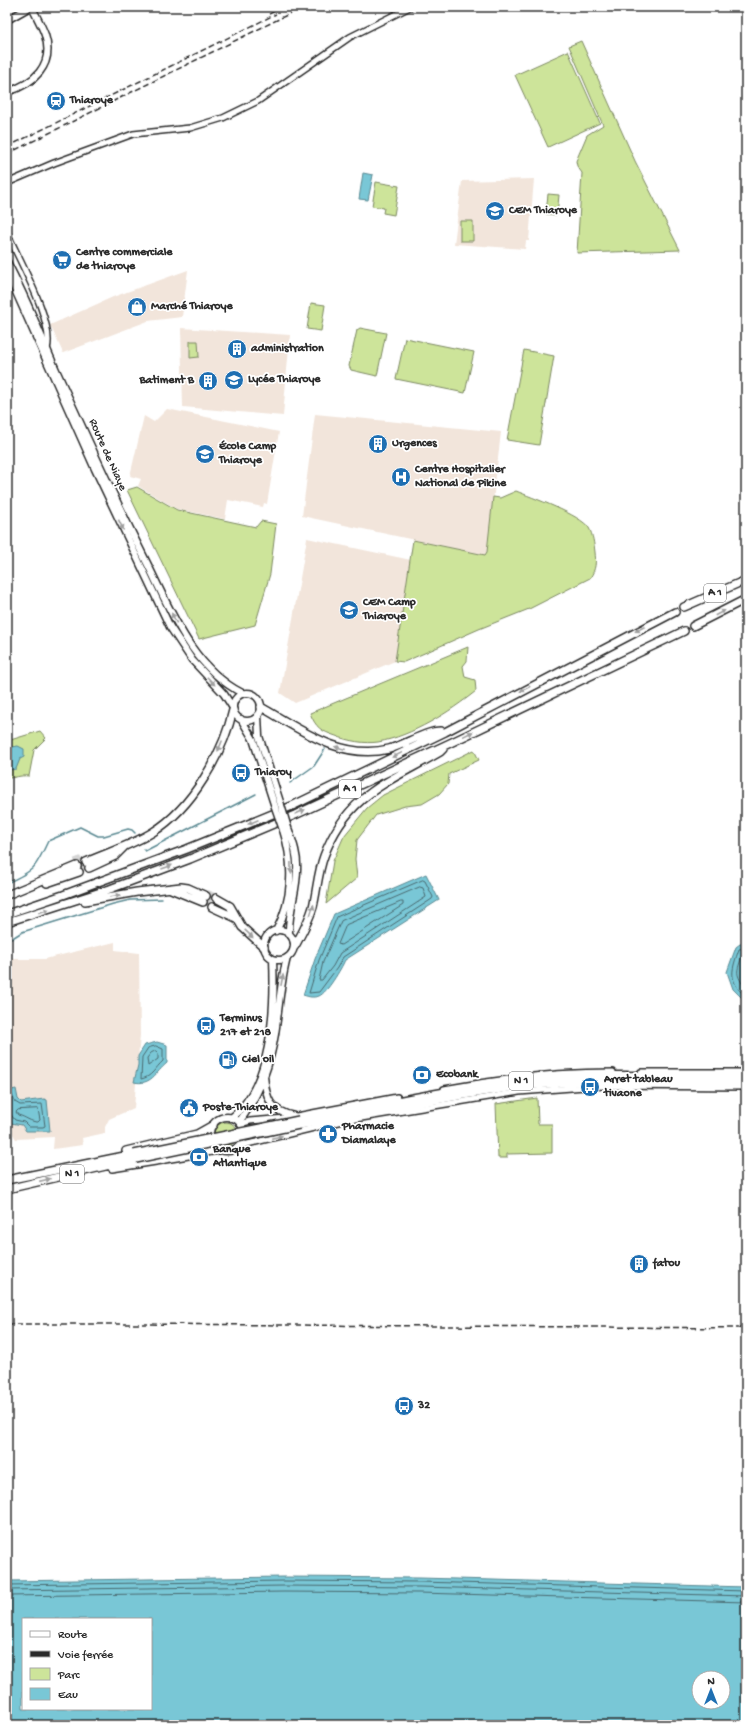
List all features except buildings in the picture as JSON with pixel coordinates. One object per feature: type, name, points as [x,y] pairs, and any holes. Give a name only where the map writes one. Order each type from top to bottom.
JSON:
[{"type":"highway","name":"A 1","points":[[684,607],[746,580]]},
{"type":"highway","name":"A 1","points":[[693,626],[746,599]]},
{"type":"highway","name":"A 1","points":[[7,914],[63,896],[173,855],[292,806],[445,732],[675,612]]},
{"type":"highway","name":"A 1","points":[[7,922],[63,905],[190,859],[295,815],[448,744],[684,631]]},
{"type":"highway","points":[[261,707],[325,743],[353,751],[365,752],[386,750],[432,732],[445,732]]},
{"type":"highway","points":[[124,847],[113,847],[87,863],[115,856],[124,847],[152,833],[169,820],[195,792],[213,762],[230,723],[233,709]]},
{"type":"highway","points":[[295,946],[311,915],[324,856],[332,837],[344,819],[370,792],[440,752],[448,744]]},
{"type":"highway","points":[[7,895],[38,883],[50,882],[77,867],[47,875],[38,883]]},
{"type":"highway","points":[[63,905],[137,892],[171,889],[205,898]]},
{"type":"highway","points":[[214,902],[236,918],[242,927],[264,947]]},
{"type":"highway","name":"N 1","points":[[7,1180],[135,1157],[297,1121],[326,1113],[509,1082],[615,1074],[746,1077]]},
{"type":"highway","name":"N 1","points":[[297,1121],[537,1085],[602,1082],[746,1083]]},
{"type":"highway","points":[[103,1163],[117,1153],[197,1134],[213,1125]]},
{"type":"highway","points":[[103,1163],[118,1168],[162,1160]]},
{"type":"highway","name":"N 1","points":[[7,1189],[103,1163]]},
{"type":"main road","points":[[7,20],[31,7],[45,35],[47,50],[43,68],[34,79],[22,87],[7,92]]},
{"type":"main road","name":"Route de Niaye","points":[[7,262],[47,349],[54,371]]},
{"type":"main road","name":"Route de Niaye","points":[[7,272],[116,503],[180,629],[194,652],[212,673],[242,694]]},
{"type":"main road","name":"Route de Niaye","points":[[59,381],[136,557],[170,627],[188,655],[224,694],[233,709]]},
{"type":"main road","points":[[240,1123],[264,1075],[273,1044],[281,979],[287,958],[295,946],[289,934],[289,921],[297,870],[296,850],[286,829],[253,739],[233,709],[236,698],[242,694],[250,693],[256,696],[260,701],[261,707],[258,715],[259,736],[278,806]]},
{"type":"main road","points":[[241,719],[251,720],[258,715]]},
{"type":"main road","points":[[276,931],[283,916],[291,875],[290,853],[286,829]]},
{"type":"main road","points":[[287,958],[280,960],[273,959],[269,956],[264,947],[266,938],[272,932],[281,930],[289,934]]},
{"type":"main road","points":[[231,1118],[249,1098],[261,1071],[273,1012],[273,959]]},
{"type":"main road","points":[[264,1075],[265,1089],[269,1101],[279,1111],[297,1121]]},
{"type":"main road","points":[[162,1160],[221,1150],[231,1150],[239,1146],[244,1138],[244,1133],[240,1123],[231,1118],[223,1118],[213,1125],[210,1131],[211,1139],[214,1145],[221,1150]]},
{"type":"street","points":[[7,183],[54,163],[133,134],[190,128],[223,118],[258,101],[350,37],[410,7]]},
{"type":"street","points":[[7,232],[43,312],[48,335],[47,349]]},
{"type":"street","points":[[615,1074],[746,1072]]},
{"type":"street","points":[[239,1146],[343,1121],[519,1092],[598,1086],[746,1087]]},
{"type":"street","points":[[240,1123],[250,1121],[297,1121]]},
{"type":"shaded area","name":"CEM Thiaroye","points":[[534,179],[529,241],[526,241],[525,249],[454,244],[462,181]]},
{"type":"shaded area","name":"Marché Thiaroye","points":[[188,270],[182,317],[148,321],[63,353],[50,325],[113,297]]},
{"type":"shaded area","name":"Lycée Thiaroye","points":[[181,328],[290,335],[283,416],[183,407]]},
{"type":"shaded area","name":"École Camp Thiaroye","points":[[167,409],[279,432],[267,504],[264,503],[263,507],[228,500],[225,519],[177,509],[138,486],[141,479],[130,476],[144,416],[154,422]]},
{"type":"shaded area","name":"Centre Hospitalier National de Pikine","points":[[315,414],[501,432],[487,554],[485,555],[302,516]]},
{"type":"shaded area","name":"CEM Camp Thiaroye","points":[[307,538],[411,560],[395,661],[295,703],[280,693]]},
{"type":"shaded area","points":[[115,942],[115,950],[139,953],[140,1035],[134,1108],[109,1119],[105,1127],[105,1133],[82,1138],[83,1145],[53,1149],[54,1137],[16,1139],[7,1125],[7,959],[45,959]]},
{"type":"green space","points":[[581,41],[635,161],[680,250],[577,253],[582,173],[577,166],[576,161],[587,135],[603,125],[569,46]]},
{"type":"green space","points":[[568,51],[600,123],[548,147],[515,75]]},
{"type":"green space","points":[[376,182],[399,186],[394,215],[383,213],[384,208],[372,206]]},
{"type":"green space","points":[[548,194],[559,195],[557,215],[546,214]]},
{"type":"green space","points":[[460,221],[473,221],[473,241],[460,241]]},
{"type":"green space","points":[[311,303],[325,305],[321,331],[307,329]]},
{"type":"green space","points":[[360,328],[386,333],[377,376],[351,370],[349,366],[357,330]]},
{"type":"green space","points":[[405,338],[474,352],[465,393],[396,379]]},
{"type":"green space","points":[[190,341],[198,341],[199,357],[190,358]]},
{"type":"green space","points":[[524,350],[554,356],[539,445],[507,440]]},
{"type":"green space","points":[[137,487],[177,510],[256,527],[261,521],[276,524],[270,574],[255,625],[199,639],[127,490]]},
{"type":"green space","points":[[516,491],[566,512],[584,523],[589,528],[595,552],[595,565],[590,578],[529,609],[404,662],[395,661],[413,540],[485,555],[487,552],[493,497],[500,498]]},
{"type":"green space","points":[[468,647],[467,661],[463,666],[465,677],[475,680],[476,691],[443,715],[417,729],[391,739],[368,743],[341,738],[323,730],[314,722],[310,713]]},
{"type":"green space","points":[[40,731],[46,738],[34,750],[29,776],[7,778],[7,741]]},
{"type":"green space","points":[[474,750],[479,760],[449,774],[448,784],[439,794],[422,804],[405,806],[376,815],[357,840],[355,859],[357,878],[326,904],[333,861],[344,836],[367,808],[383,795]]},
{"type":"green space","points":[[537,1098],[538,1124],[552,1124],[552,1153],[507,1154],[507,1158],[498,1158],[496,1104]]},
{"type":"green space","points":[[226,1122],[235,1125],[238,1134],[235,1143],[226,1146],[217,1143],[214,1134],[217,1125]]},
{"type":"water","points":[[363,173],[373,175],[368,200],[359,199]]},
{"type":"water","points":[[18,746],[24,749],[24,757],[20,759],[16,769],[10,770],[7,765],[7,751],[12,747]]},
{"type":"water","points":[[426,874],[439,900],[345,960],[334,980],[322,994],[313,997],[303,995],[315,959],[334,914]]},
{"type":"water","points":[[740,944],[746,944],[746,1002],[733,989],[727,972],[736,947]]},
{"type":"water","points":[[157,1042],[167,1045],[167,1063],[149,1080],[140,1083],[134,1082],[138,1065],[138,1056],[145,1045]]},
{"type":"water","points":[[16,1089],[18,1099],[21,1102],[44,1099],[47,1100],[50,1131],[26,1131],[22,1125],[11,1123],[7,1115],[7,1091]]},
{"type":"water","points":[[284,1577],[420,1578],[746,1587],[746,1725],[7,1725],[7,1581]]},
{"type":"waterway","points":[[290,783],[314,766],[325,749]]},
{"type":"waterway","points":[[143,849],[145,851],[256,794]]},
{"type":"waterway","points":[[7,883],[33,868],[40,858],[48,841],[80,827],[98,836],[104,836],[128,829],[135,833]]},
{"type":"waterway","points":[[7,940],[22,932],[113,904],[130,900],[162,899]]},
{"type":"tunnel","points":[[75,862],[85,858]]},
{"type":"tunnel","points":[[78,869],[88,865]]},
{"type":"tunnel","points":[[207,893],[216,898]]},
{"type":"tunnel","points":[[204,899],[213,904]]},
{"type":"railway","points":[[269,14],[283,7]]},
{"type":"railway","points":[[7,154],[303,7]]},
{"type":"railway","points":[[7,147],[276,14]]},
{"type":"railway","points":[[7,1324],[746,1328]]},
{"type":"place","name":"Thiaroye","points":[[56,101]]},
{"type":"place","name":"CEM Thiaroye","points":[[495,211]]},
{"type":"place","name":"Centre commerciale de thiaroye","points":[[62,260]]},
{"type":"place","name":"Marché Thiaroye","points":[[137,307]]},
{"type":"place","name":"administration","points":[[237,349]]},
{"type":"place","name":"Lycée Thiaroye","points":[[234,380]]},
{"type":"place","name":"Batiment B","points":[[208,381]]},
{"type":"place","name":"Urgences","points":[[378,444]]},
{"type":"place","name":"École Camp Thiaroye","points":[[205,454]]},
{"type":"place","name":"Centre Hospitalier National de Pikine","points":[[401,477]]},
{"type":"place","name":"CEM Camp Thiaroye","points":[[349,610]]},
{"type":"place","name":"Thiaroy","points":[[241,773]]},
{"type":"place","name":"Terminus 217 et 218","points":[[206,1026]]},
{"type":"place","name":"Ciel oil","points":[[228,1060]]},
{"type":"place","name":"Ecobank","points":[[422,1075]]},
{"type":"place","name":"Arret tableau tivaone","points":[[590,1087]]},
{"type":"place","name":"Poste-Thiaroye","points":[[189,1108]]},
{"type":"place","name":"Pharmacie Diamalaye","points":[[328,1134]]},
{"type":"place","name":"Banque Atlantique","points":[[199,1157]]},
{"type":"place","name":"fatou","points":[[639,1264]]},
{"type":"place","name":"32","points":[[404,1406]]}]
